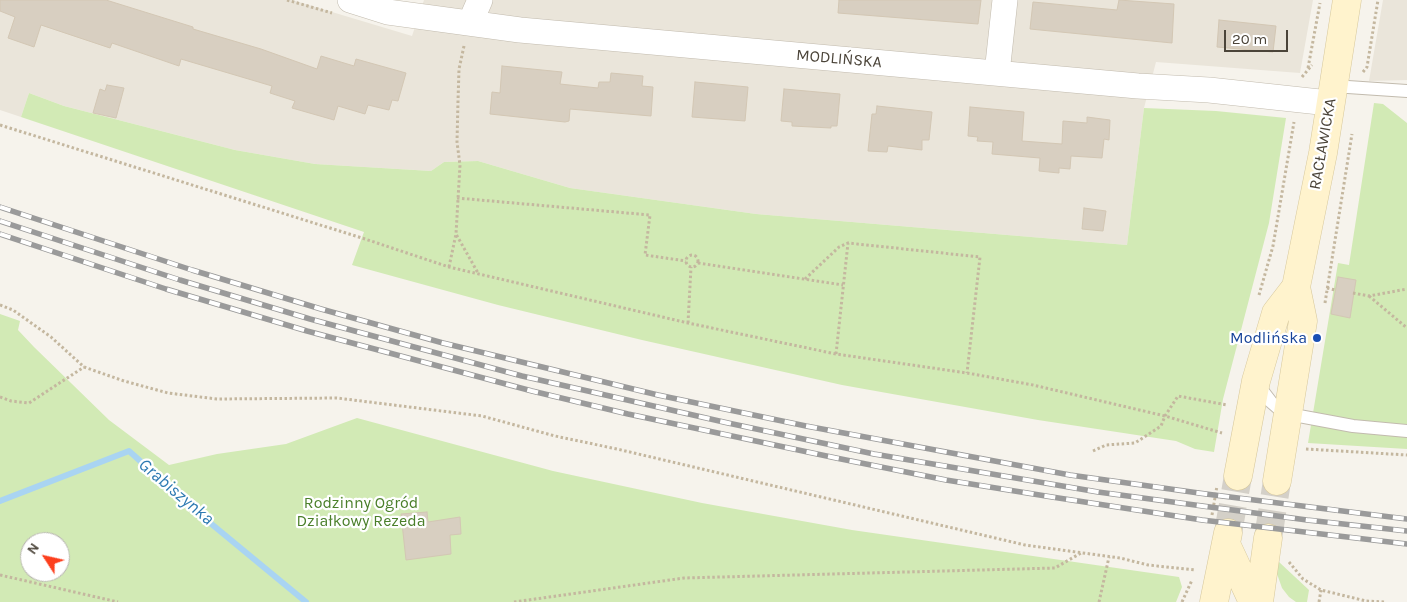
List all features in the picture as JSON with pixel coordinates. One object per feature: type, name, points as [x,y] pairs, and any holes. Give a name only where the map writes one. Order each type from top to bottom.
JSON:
[{"type":"street","name":"MODLIŃSKA","points":[[350,0],[388,12],[520,30],[1138,86],[1331,95]]},
{"type":"street","points":[[470,23],[480,0]]},
{"type":"street","points":[[997,73],[1005,0]]},
{"type":"street","name":"RACŁAWICKA","points":[[1277,481],[1297,415],[1303,321],[1296,287],[1322,153],[1347,0]]},
{"type":"street","name":"RACŁAWICKA","points":[[1228,479],[1276,313],[1296,287]]},
{"type":"street","points":[[1214,602],[1222,532]]},
{"type":"street","points":[[1222,532],[1253,602]]},
{"type":"street","points":[[1259,602],[1268,538]]},
{"type":"lane","points":[[1331,95],[1407,91]]},
{"type":"lane","points":[[1256,381],[1271,402],[1297,415],[1353,426],[1407,431]]},
{"type":"path","points":[[1308,68],[1320,0]]},
{"type":"path","points":[[1360,75],[1367,67],[1378,0]]},
{"type":"path","points":[[449,267],[456,234],[460,165],[457,142],[459,69],[470,23]]},
{"type":"path","points":[[0,125],[449,267],[688,323],[836,354],[967,373],[1033,386],[1164,416],[1226,434]]},
{"type":"path","points":[[1256,303],[1273,246],[1293,131],[1302,133]]},
{"type":"path","points":[[1324,308],[1352,140]]},
{"type":"path","points":[[457,198],[650,214],[645,255],[686,261],[691,267]]},
{"type":"path","points":[[456,234],[478,274]]},
{"type":"path","points":[[836,354],[848,244]]},
{"type":"path","points":[[805,280],[839,247],[848,244],[980,257],[967,373]]},
{"type":"path","points":[[686,261],[688,256],[693,255],[697,258],[698,263]]},
{"type":"path","points":[[691,267],[696,266],[698,263],[843,286]]},
{"type":"path","points":[[688,323],[691,267]]},
{"type":"path","points":[[1327,288],[1335,290]]},
{"type":"path","points":[[1354,293],[1369,296],[1407,289]]},
{"type":"path","points":[[1369,296],[1407,328]]},
{"type":"path","points":[[0,305],[13,310],[51,337],[84,367],[124,381],[168,393],[217,399],[337,398],[482,416],[555,436],[1025,545],[1120,558],[1148,565],[1196,570]]},
{"type":"path","points":[[0,397],[11,401],[29,403],[84,367]]},
{"type":"path","points":[[1094,451],[1106,445],[1134,444],[1161,426],[1164,416],[1178,396],[1230,406]]},
{"type":"path","points":[[1297,415],[1302,449],[1407,454]]},
{"type":"path","points":[[1222,532],[1228,479]]},
{"type":"path","points":[[514,602],[684,578],[1055,568],[1082,553]]},
{"type":"path","points":[[1099,602],[1109,557]]},
{"type":"path","points":[[1288,561],[1303,579],[1321,590],[1366,601],[1386,602]]},
{"type":"path","points":[[0,575],[118,602]]},
{"type":"path","points":[[1182,602],[1192,582]]},
{"type":"path","points":[[1319,602],[1321,590]]},
{"type":"shaded area","points":[[0,0],[292,0],[412,36],[424,0],[1313,0],[1300,73],[1156,62],[1144,108],[1127,245],[756,214],[570,188],[478,161],[444,162],[431,171],[315,164],[235,150],[64,106],[29,93],[21,117],[0,110]]},
{"type":"shaded area","points":[[1383,0],[1407,0],[1407,80],[1369,81]]},
{"type":"green space","points":[[29,93],[64,106],[235,150],[315,164],[431,171],[444,162],[478,161],[570,188],[756,214],[1127,245],[1144,108],[1216,111],[1286,118],[1269,223],[1223,399],[1214,452],[1195,449],[1176,441],[1038,420],[842,385],[498,305],[352,265],[364,232],[21,117]]},
{"type":"green space","points":[[1374,103],[1383,104],[1407,123],[1407,449],[1308,443],[1338,263],[1349,265]]},
{"type":"green space","name":"Rodzinny Ogród Działkowy Rezeda","points":[[0,314],[20,321],[18,330],[109,420],[169,465],[217,454],[286,444],[357,418],[553,471],[702,503],[852,530],[1179,577],[1182,587],[1176,602],[0,602]]},
{"type":"green space","points":[[1276,562],[1279,562],[1309,590],[1307,602],[1296,602],[1282,588],[1276,571]]},
{"type":"building","points":[[0,0],[106,0],[261,49],[317,69],[321,56],[354,66],[356,59],[406,73],[398,101],[392,100],[389,110],[368,105],[365,114],[338,106],[334,120],[292,108],[295,101],[270,93],[272,86],[181,59],[179,66],[112,43],[110,48],[41,25],[34,47],[8,38],[15,17],[0,11]]},
{"type":"building","points":[[839,0],[981,0],[978,24],[838,13]]},
{"type":"building","points":[[1119,0],[1174,4],[1172,43],[1030,29],[1033,2],[1117,10]]},
{"type":"building","points":[[1219,20],[1276,26],[1273,52],[1217,47]]},
{"type":"building","points":[[502,66],[562,72],[560,84],[598,88],[599,82],[610,82],[611,73],[643,76],[642,86],[653,87],[651,116],[570,109],[569,121],[565,122],[490,114],[492,92],[500,93]]},
{"type":"building","points":[[695,82],[748,87],[745,121],[692,117]]},
{"type":"building","points":[[107,85],[124,88],[116,118],[93,113],[100,89],[105,91]]},
{"type":"building","points":[[784,89],[840,94],[837,126],[831,126],[831,128],[792,126],[792,122],[781,121]]},
{"type":"building","points":[[877,106],[932,112],[929,140],[922,140],[922,150],[888,146],[887,152],[868,151],[872,114],[876,114]]},
{"type":"building","points":[[970,107],[1024,112],[1022,141],[1062,144],[1063,121],[1087,123],[1087,117],[1110,120],[1109,140],[1104,139],[1102,158],[1071,156],[1070,169],[1059,168],[1059,173],[1039,171],[1040,158],[992,154],[993,142],[977,141],[978,137],[968,136]]},
{"type":"building","points":[[1084,208],[1106,211],[1103,231],[1082,229]]},
{"type":"building","points":[[1338,277],[1356,280],[1350,318],[1331,314]]},
{"type":"building","points":[[427,512],[428,522],[460,517],[461,534],[450,535],[451,554],[406,560],[401,514]]},
{"type":"waterway","name":"Grabiszynka","points":[[0,501],[129,451],[203,517],[306,602]]},
{"type":"tunnel","points":[[1228,533],[1238,476]]},
{"type":"tunnel","points":[[1268,538],[1277,481]]},
{"type":"railway","points":[[0,207],[192,270],[321,309],[443,343],[658,395],[806,426],[1070,475],[1407,519]]},
{"type":"railway","points":[[0,221],[180,280],[310,319],[522,376],[728,423],[874,454],[1098,492],[1307,520],[1407,531]]},
{"type":"railway","points":[[0,234],[166,289],[307,331],[532,391],[628,414],[946,480],[1202,520],[1407,544]]},
{"type":"place","name":"Modlińska","points":[[1317,338]]}]
